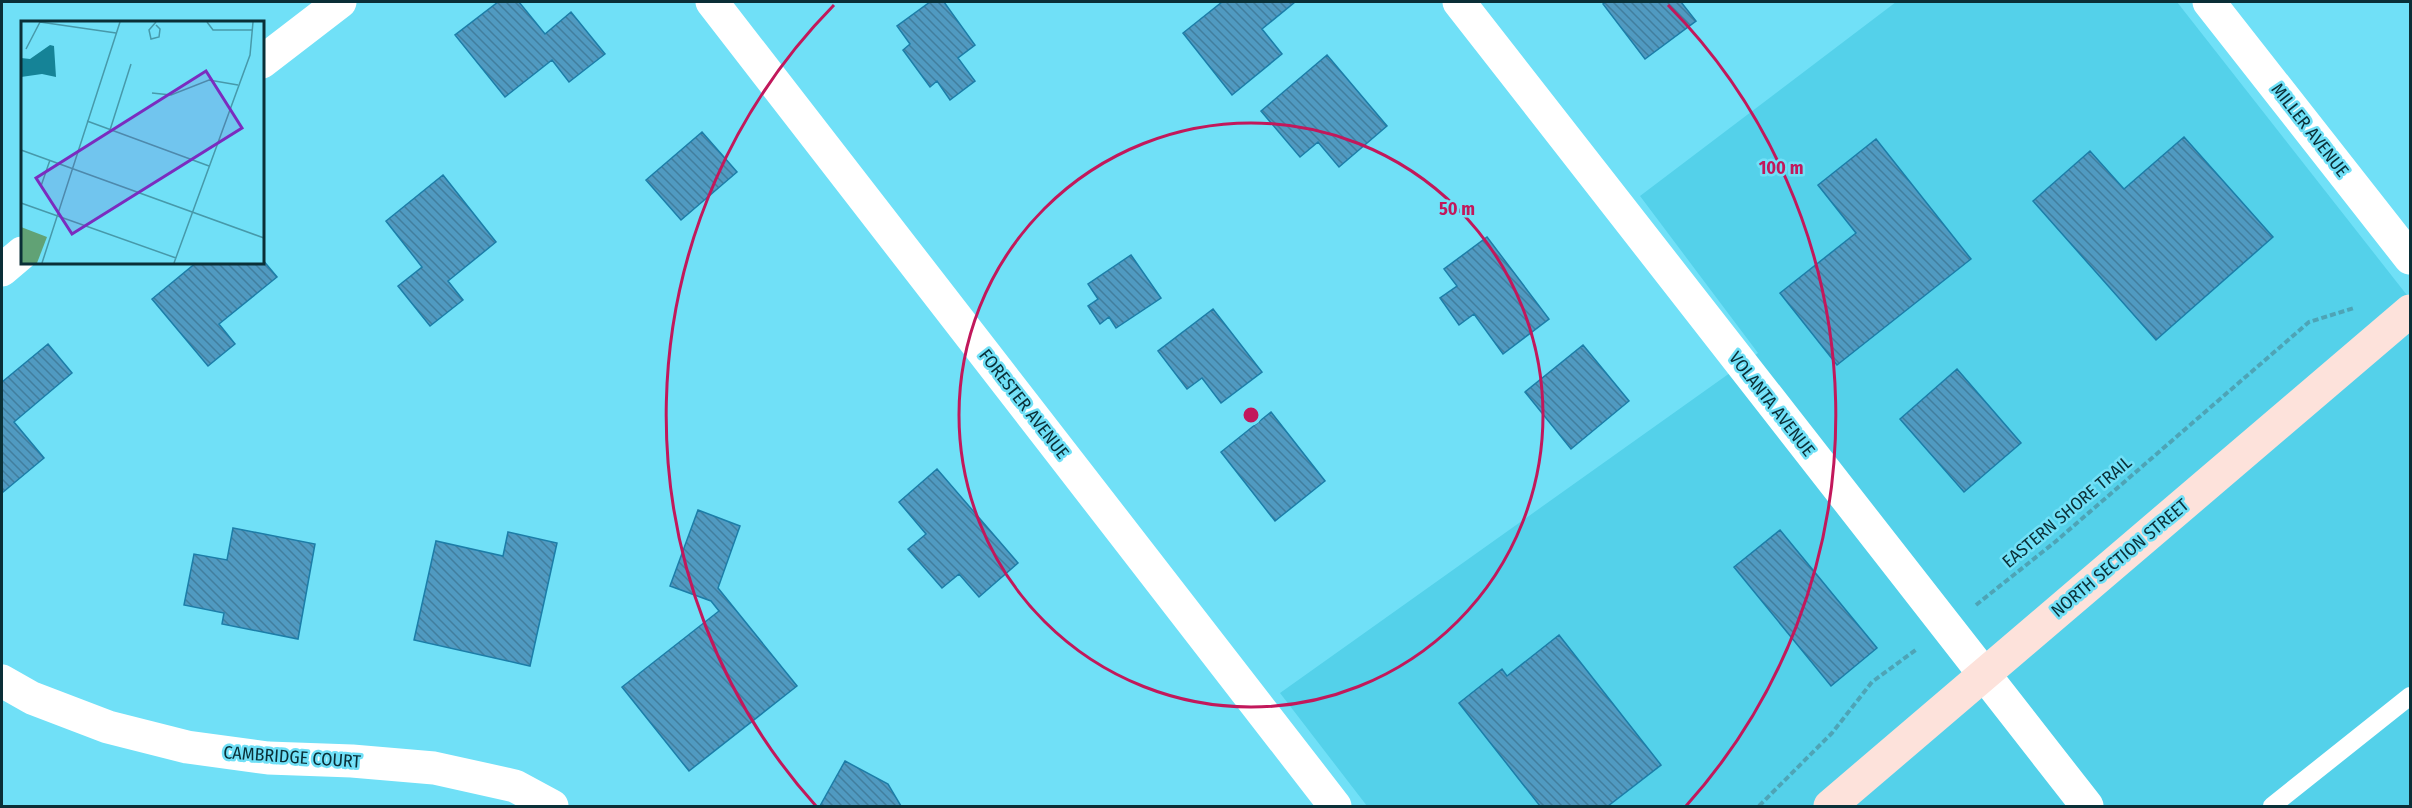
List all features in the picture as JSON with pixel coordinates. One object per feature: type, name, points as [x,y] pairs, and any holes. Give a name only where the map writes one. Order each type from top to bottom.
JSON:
[{"type":"main road","name":"NORTH SECTION STREET","points":[[1830,807],[2410,311]]},
{"type":"street","points":[[264,60],[340,2]]},
{"type":"street","name":"FORESTER AVENUE","points":[[712,2],[1335,807]]},
{"type":"street","name":"VOLANTA AVENUE","points":[[1459,2],[2087,807]]},
{"type":"street","name":"MILLER AVENUE","points":[[2209,2],[2410,258]]},
{"type":"street","points":[[2,270],[21,254]]},
{"type":"street","name":"CAMBRIDGE COURT","points":[[2,681],[32,698],[108,727],[187,747],[268,758],[352,760],[434,768],[515,786],[552,807]]},
{"type":"lane","points":[[2272,807],[2410,696]]},
{"type":"path","name":"EASTERN SHORE TRAIL","points":[[1759,807],[1832,733],[1872,682],[1947,628],[2055,542],[2309,322],[2355,308],[2363,301]]},
{"type":"shaded area","points":[[1896,2],[2177,2],[2410,299],[2410,806],[1367,806],[1280,693],[1758,353],[1640,196]]},
{"type":"building","points":[[498,2],[519,2],[545,34],[571,12],[605,54],[569,82],[552,60],[505,97],[455,35]]},
{"type":"building","points":[[930,2],[944,2],[975,45],[958,58],[975,81],[950,100],[937,81],[930,87],[903,50],[910,44],[897,26]]},
{"type":"building","points":[[1222,2],[1295,2],[1262,29],[1282,54],[1232,95],[1183,33]]},
{"type":"building","points":[[1606,2],[1681,2],[1696,21],[1645,59],[1603,4]]},
{"type":"building","points":[[1327,55],[1387,126],[1339,167],[1318,142],[1300,157],[1261,111]]},
{"type":"building","points":[[702,132],[737,172],[681,220],[646,180]]},
{"type":"building","points":[[2184,137],[2273,237],[2156,340],[2033,201],[2090,151],[2124,189]]},
{"type":"building","points":[[1876,139],[1971,259],[1837,365],[1780,293],[1856,233],[1818,185]]},
{"type":"building","points":[[443,175],[496,242],[448,281],[463,300],[430,326],[398,286],[422,267],[386,221]]},
{"type":"building","points":[[1487,237],[1549,319],[1503,354],[1474,314],[1459,325],[1440,298],[1457,286],[1444,269]]},
{"type":"building","points":[[1131,255],[1161,298],[1116,328],[1109,317],[1100,324],[1088,306],[1098,299],[1088,284]]},
{"type":"building","points":[[264,261],[277,277],[219,324],[235,344],[208,366],[152,299],[195,264],[264,264]]},
{"type":"building","points":[[1213,309],[1262,372],[1221,403],[1202,378],[1187,389],[1158,351]]},
{"type":"building","points":[[48,344],[72,373],[14,422],[44,458],[2,493],[2,382]]},
{"type":"building","points":[[1583,345],[1629,401],[1571,449],[1525,392]]},
{"type":"building","points":[[1957,369],[2021,443],[1964,492],[1900,419]]},
{"type":"building","points":[[1271,412],[1325,481],[1275,521],[1221,452]]},
{"type":"building","points":[[937,469],[1018,563],[979,597],[959,574],[942,588],[908,549],[926,534],[899,502]]},
{"type":"building","points":[[698,510],[740,526],[718,588],[797,686],[689,771],[622,687],[719,611],[711,601],[670,586]]},
{"type":"building","points":[[233,528],[315,544],[298,639],[222,624],[224,613],[184,605],[194,554],[227,560]]},
{"type":"building","points":[[1780,530],[1877,648],[1831,686],[1734,567]]},
{"type":"building","points":[[508,532],[557,543],[530,666],[414,640],[436,541],[503,556]]},
{"type":"building","points":[[1559,635],[1661,765],[1608,806],[1540,806],[1459,703],[1502,669],[1507,676]]},
{"type":"building","points":[[845,761],[888,784],[901,806],[820,806]]}]
